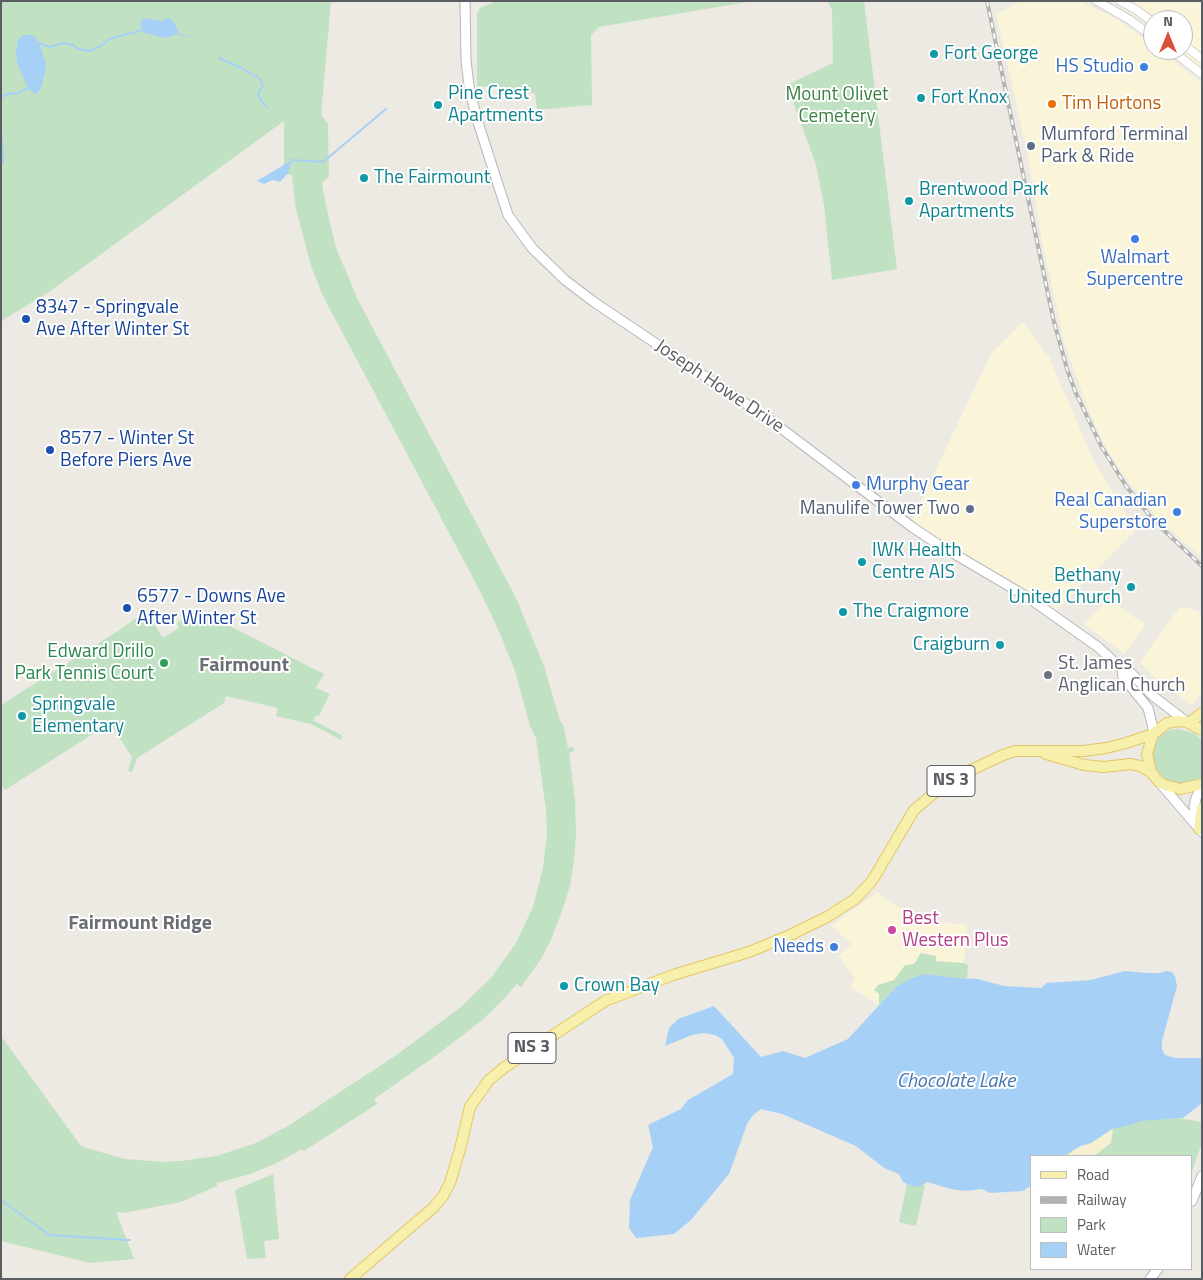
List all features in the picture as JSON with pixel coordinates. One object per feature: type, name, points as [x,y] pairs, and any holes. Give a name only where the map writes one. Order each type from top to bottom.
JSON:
[{"type":"main road","name":"Joseph Howe Drive","points":[[466,1],[466,60],[469,86],[476,116],[492,170],[508,214],[532,248],[565,280],[594,302],[770,420],[925,535],[1056,616],[1098,647],[1122,669],[1132,673],[1153,696],[1188,722]]},
{"type":"main road","name":"Joseph Howe Drive","points":[[1122,669],[1123,677],[1148,708],[1153,733]]},
{"type":"main road","points":[[1188,722],[1202,713]]},
{"type":"main road","points":[[1200,831],[1151,772],[1147,754],[1153,733],[1167,723],[1177,721],[1188,722],[1202,730]]},
{"type":"main road","name":"NS 3","points":[[350,1279],[434,1207],[443,1196],[450,1183],[470,1107],[497,1072],[605,1001],[673,975],[749,952],[827,917],[855,899],[872,881],[914,810],[926,799],[954,780],[993,759],[1015,751],[1084,751],[1106,748],[1153,733]]},
{"type":"main road","name":"NS 3","points":[[1033,750],[1084,765],[1104,767],[1130,764],[1140,766],[1151,772]]},
{"type":"main road","points":[[1159,782],[1176,789],[1202,785]]},
{"type":"main road","points":[[1200,831],[1194,807],[1202,785]]},
{"type":"main road","points":[[1200,831],[1202,808]]},
{"type":"main road","points":[[1193,1198],[1202,1176]]},
{"type":"street","points":[[1097,1],[1143,30]]},
{"type":"street","points":[[1120,1],[1143,15]]},
{"type":"street","points":[[1184,60],[1202,74]]},
{"type":"shaded area","points":[[1021,1],[1080,1],[1117,19],[1143,38],[1143,60],[1173,60],[1202,83],[1202,558],[1158,519],[1122,473],[1106,448],[1086,404],[1064,342],[1043,246],[1027,152],[996,14]]},
{"type":"shaded area","points":[[1110,1],[1202,1],[1202,71],[1190,60],[1193,60],[1193,10],[1143,10],[1143,21]]},
{"type":"shaded area","points":[[1023,322],[1049,357],[1094,461],[1136,530],[1053,614],[911,525],[991,354]]},
{"type":"shaded area","points":[[1108,599],[1146,625],[1124,654],[1084,624]]},
{"type":"shaded area","points":[[1185,607],[1202,613],[1202,692],[1192,705],[1156,679],[1140,662],[1179,608]]},
{"type":"shaded area","points":[[877,892],[888,901],[913,915],[927,920],[967,925],[964,963],[967,978],[895,988],[879,1005],[850,987],[855,978],[839,956],[852,944],[831,926]]},
{"type":"green space","points":[[1,1],[331,1],[321,115],[328,124],[329,177],[322,183],[336,248],[358,300],[516,598],[544,666],[560,721],[563,724],[568,748],[574,747],[573,752],[569,753],[575,800],[576,834],[570,886],[550,942],[541,959],[521,987],[517,984],[481,1021],[374,1099],[377,1104],[304,1151],[302,1149],[277,1163],[250,1174],[217,1183],[217,1186],[181,1202],[123,1213],[116,1212],[134,1259],[90,1263],[1,1241],[1,1036],[81,1146],[125,1159],[162,1162],[217,1156],[256,1143],[288,1126],[395,1056],[461,1007],[491,978],[516,943],[533,907],[543,868],[547,833],[546,810],[536,738],[530,726],[515,671],[498,629],[480,591],[324,298],[311,266],[296,209],[292,175],[284,174],[284,121],[49,292],[1,321]]},
{"type":"green space","points":[[497,1],[754,1],[599,27],[591,35],[592,105],[537,110],[535,94],[528,91],[477,86],[477,14],[480,8]]},
{"type":"green space","name":"Mount Olivet Cemetery","points":[[828,1],[864,1],[897,269],[832,280],[824,205],[816,165],[787,85],[833,63],[832,10]]},
{"type":"green space","points":[[198,610],[324,674],[316,688],[330,694],[319,716],[316,715],[314,721],[343,736],[341,740],[311,724],[276,716],[278,708],[226,696],[224,703],[137,758],[132,772],[128,771],[132,757],[110,723],[5,790],[1,784],[1,705],[121,629],[146,611],[163,638],[179,628],[177,623]]},
{"type":"green space","points":[[1178,729],[1194,733],[1202,740],[1202,777],[1184,784],[1166,780],[1154,766],[1151,758],[1152,749],[1162,734]]},
{"type":"green space","points":[[921,953],[936,956],[936,961],[968,965],[967,978],[895,988],[879,1005],[879,994],[874,990],[878,985],[894,980],[905,965],[914,964]]},
{"type":"green space","points":[[1178,1118],[1202,1122],[1202,1143],[1193,1168],[1193,1155],[1065,1155],[1115,1127],[1147,1119]]},
{"type":"green space","points":[[273,1174],[279,1239],[264,1241],[266,1258],[247,1259],[235,1190]]},
{"type":"green space","points":[[907,1184],[914,1187],[925,1185],[916,1226],[899,1222]]},
{"type":"sand","points":[[1113,1128],[1111,1143],[1095,1155],[1068,1155],[1078,1147],[1091,1143]]},
{"type":"water","points":[[144,18],[162,21],[167,18],[172,20],[178,29],[178,33],[191,37],[178,34],[165,38],[144,33],[141,20]]},
{"type":"water","points":[[23,35],[35,37],[40,45],[45,61],[46,69],[41,88],[36,95],[28,88],[18,65],[16,53],[18,40]]},
{"type":"water","points":[[292,160],[288,173],[280,182],[273,180],[264,184],[257,181]]},
{"type":"water","name":"Chocolate Lake","points":[[1125,971],[1160,973],[1166,971],[1172,972],[1175,976],[1177,986],[1162,1041],[1162,1049],[1165,1055],[1175,1058],[1202,1058],[1202,1103],[1183,1118],[1140,1121],[1112,1129],[1091,1143],[1065,1155],[1030,1155],[1030,1186],[1023,1191],[990,1193],[982,1189],[965,1191],[951,1189],[927,1182],[921,1186],[914,1187],[903,1182],[899,1174],[884,1168],[856,1146],[782,1114],[761,1109],[753,1115],[747,1124],[729,1174],[691,1220],[674,1234],[636,1238],[629,1228],[630,1200],[653,1147],[648,1125],[681,1109],[688,1100],[733,1074],[734,1058],[722,1039],[715,1035],[704,1033],[692,1035],[665,1046],[669,1028],[678,1019],[714,1006],[761,1057],[783,1051],[805,1058],[848,1039],[895,988],[910,979],[925,974],[978,979],[1004,986],[1041,988],[1047,983],[1091,980]]},
{"type":"waterway","points":[[39,43],[50,47],[64,43],[89,51],[101,46],[109,39],[143,30]]},
{"type":"waterway","points":[[219,58],[259,78],[263,87],[259,91],[258,96],[267,108]]},
{"type":"waterway","points":[[1,97],[11,93],[16,94],[28,88]]},
{"type":"waterway","points":[[292,160],[323,162],[386,109]]},
{"type":"waterway","points":[[1,132],[3,156],[3,162],[1,162]]},
{"type":"waterway","points":[[1,1200],[49,1235],[130,1240]]},
{"type":"railway","points":[[987,1],[1053,318],[1075,391],[1101,446],[1126,486],[1154,521],[1202,566]]},
{"type":"place","name":"Fort George","points":[[934,54]]},
{"type":"place","name":"HS Studio","points":[[1144,67]]},
{"type":"place","name":"Fort Knox","points":[[921,98]]},
{"type":"place","name":"Tim Hortons","points":[[1052,104]]},
{"type":"place","name":"Pine Crest Apartments","points":[[438,105]]},
{"type":"place","name":"Mumford Terminal Park & Ride","points":[[1031,146]]},
{"type":"place","name":"The Fairmount","points":[[364,178]]},
{"type":"place","name":"Brentwood Park Apartments","points":[[909,201]]},
{"type":"place","name":"Walmart Supercentre","points":[[1135,239]]},
{"type":"place","name":"8347 - Springvale Ave After Winter St","points":[[26,319]]},
{"type":"place","name":"8577 - Winter St Before Piers Ave","points":[[50,450]]},
{"type":"place","name":"Murphy Gear","points":[[856,485]]},
{"type":"place","name":"Manulife Tower Two","points":[[970,509]]},
{"type":"place","name":"Real Canadian Superstore","points":[[1177,512]]},
{"type":"place","name":"IWK Health Centre AIS","points":[[862,562]]},
{"type":"place","name":"Bethany United Church","points":[[1131,587]]},
{"type":"place","name":"6577 - Downs Ave After Winter St","points":[[127,608]]},
{"type":"place","name":"The Craigmore","points":[[843,612]]},
{"type":"place","name":"Craigburn","points":[[1000,645]]},
{"type":"place","name":"Edward Drillo Park Tennis Court","points":[[164,663]]},
{"type":"place","name":"St. James Anglican Church","points":[[1048,675]]},
{"type":"place","name":"Springvale Elementary","points":[[22,716]]},
{"type":"place","name":"Best Western Plus","points":[[892,930]]},
{"type":"place","name":"Needs","points":[[834,947]]},
{"type":"place","name":"Crown Bay","points":[[564,986]]},
{"type":"district","name":"Fairmount","points":[[244,666]]},
{"type":"district","name":"Fairmount Ridge","points":[[140,924]]}]
